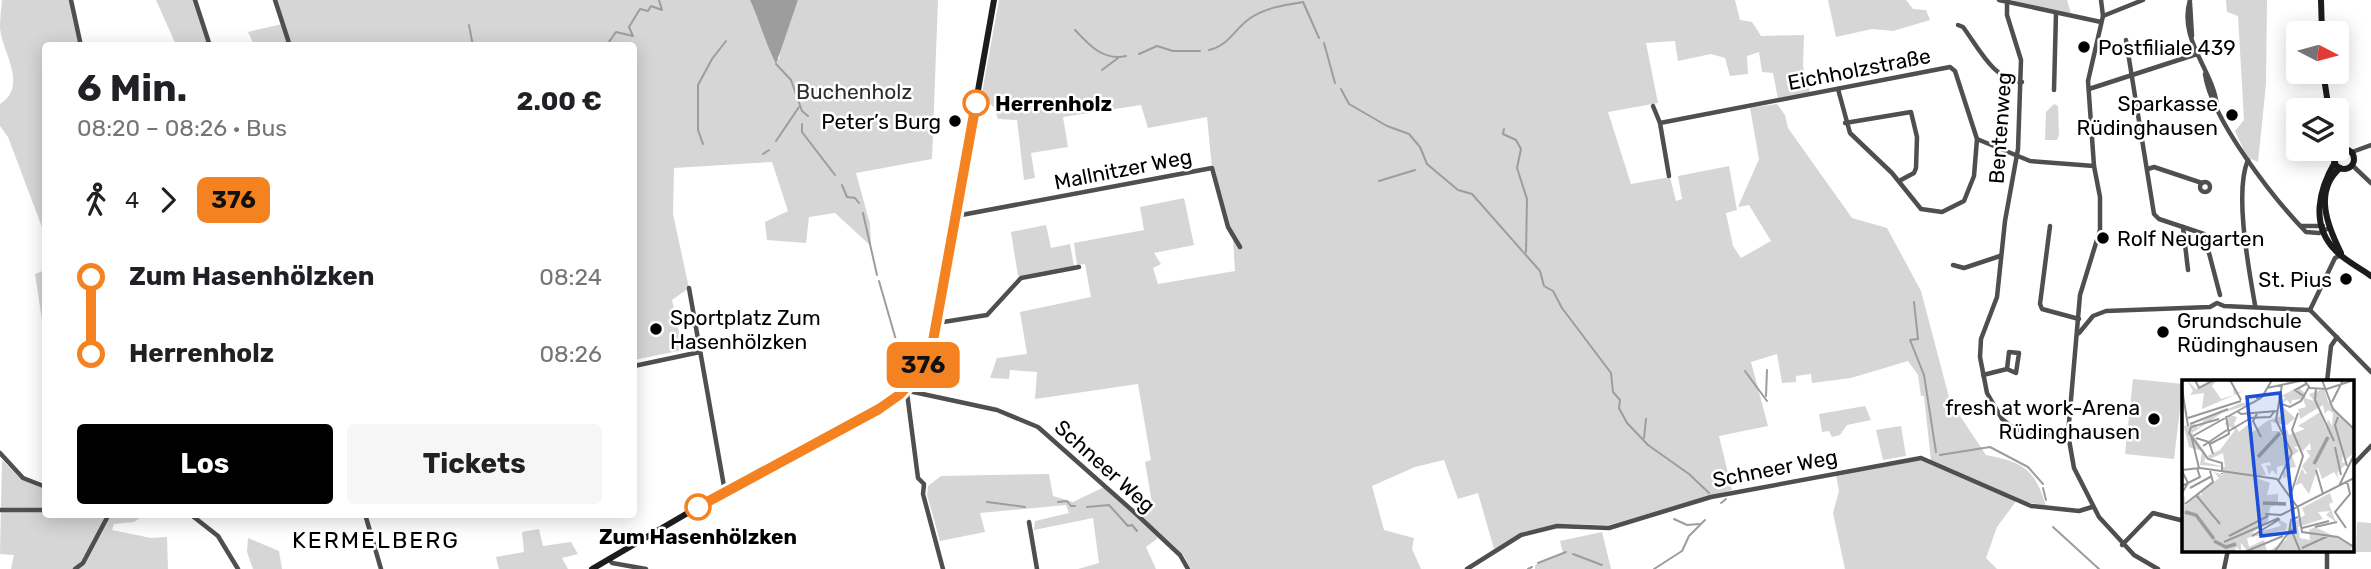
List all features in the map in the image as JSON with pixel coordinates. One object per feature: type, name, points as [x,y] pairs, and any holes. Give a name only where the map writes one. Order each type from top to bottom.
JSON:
[{"type":"main road","points":[[592,569],[906,392],[926,358],[937,323],[994,0]]},
{"type":"main road","points":[[2321,0],[2322,21]]},
{"type":"main road","points":[[2337,165],[2352,165],[2352,152],[2349,151]]},
{"type":"main road","points":[[2337,161],[2320,195],[2326,227],[2332,247],[2371,276]]},
{"type":"street","points":[[71,0],[80,42]]},
{"type":"street","points":[[195,0],[209,42]]},
{"type":"street","points":[[275,0],[289,42]]},
{"type":"street","points":[[1999,0],[2007,4],[2101,22]]},
{"type":"street","points":[[2101,0],[2103,16],[2089,72],[2094,166],[2100,197],[2100,230],[2084,281],[2068,434],[2074,468],[2092,507],[2122,545],[2158,569]]},
{"type":"street","points":[[2103,16],[2143,0]]},
{"type":"street","points":[[2190,1],[2192,38],[2197,54],[2214,92],[2217,107],[2248,160],[2282,208],[2306,232],[2326,227]]},
{"type":"street","name":"Bentenweg","points":[[2007,4],[2007,15],[2021,60],[2022,82],[1995,307],[1980,345],[1983,375],[1993,407],[2012,427],[2036,436],[2068,434]]},
{"type":"street","points":[[2054,90],[2056,13]]},
{"type":"street","points":[[1958,25],[1963,27],[2007,80],[2022,82]]},
{"type":"street","points":[[2126,40],[2155,215],[2204,234],[2220,295]]},
{"type":"street","points":[[2089,89],[2197,54]]},
{"type":"street","name":"Eichholzstraße","points":[[1660,122],[1953,68],[1977,139]]},
{"type":"street","points":[[1838,89],[1845,123],[1858,142],[1899,181],[1921,209],[1934,212],[1958,206],[1964,201],[1974,176],[1977,139],[2015,156],[2044,163],[2094,166]]},
{"type":"street","points":[[1653,106],[1660,122],[1669,176]]},
{"type":"street","points":[[1845,123],[1910,112],[1917,137],[1916,169],[1899,181]]},
{"type":"street","points":[[2352,152],[2371,145]]},
{"type":"street","points":[[2248,160],[2243,179],[2246,242],[2255,305]]},
{"type":"street","points":[[2352,165],[2371,183]]},
{"type":"street","points":[[2148,169],[2154,167],[2202,183]]},
{"type":"street","name":"Mallnitzer Weg","points":[[956,216],[1212,168],[1228,227],[1240,247]]},
{"type":"street","points":[[2050,226],[2040,304],[2042,309],[2079,319]]},
{"type":"street","points":[[2183,228],[2188,270]]},
{"type":"street","points":[[2309,310],[2334,258],[2342,255]]},
{"type":"street","points":[[1954,265],[1964,268],[2000,256]]},
{"type":"street","points":[[937,323],[987,315],[1025,276],[1079,267]]},
{"type":"street","points":[[689,288],[725,492]]},
{"type":"street","points":[[2079,333],[2093,316],[2106,311],[2210,307],[2217,303],[2224,306],[2255,305],[2309,310],[2371,372]]},
{"type":"street","points":[[2327,380],[2331,346],[2337,337]]},
{"type":"street","points":[[1983,375],[2007,369],[2016,373],[2019,354],[2024,348]]},
{"type":"street","points":[[637,365],[700,352]]},
{"type":"street","points":[[2007,369],[2010,352],[2019,354]]},
{"type":"street","points":[[906,392],[918,478],[924,484],[923,494],[943,569]]},
{"type":"street","name":"Schneer Weg","points":[[906,392],[997,410],[1038,427],[1180,555],[1188,569]]},
{"type":"street","points":[[2354,463],[2371,446]]},
{"type":"street","points":[[0,453],[23,478],[42,485]]},
{"type":"street","name":"Schneer Weg","points":[[1467,569],[1521,535],[1557,526],[1609,528],[1711,497],[1921,458],[2023,503],[2079,511],[2092,507]]},
{"type":"street","points":[[0,510],[42,510]]},
{"type":"street","points":[[2122,545],[2153,513],[2182,520]]},
{"type":"street","points":[[75,569],[83,563],[107,518]]},
{"type":"street","points":[[195,518],[218,536],[238,569]]},
{"type":"street","points":[[366,518],[382,569]]},
{"type":"street","points":[[1029,522],[1037,569]]},
{"type":"street","points":[[609,559],[612,563],[646,569]]},
{"type":"green space","points":[[2,0],[70,0],[79,42],[42,42],[42,227],[8,137],[0,126],[0,104],[13,88],[13,78],[0,28]]},
{"type":"green space","points":[[156,0],[193,0],[208,42],[175,42]]},
{"type":"green space","name":"Buchenholz","points":[[276,0],[750,0],[779,60],[781,43],[798,0],[938,0],[932,159],[856,173],[870,224],[871,246],[835,213],[809,217],[806,243],[767,240],[765,222],[788,211],[772,162],[674,168],[673,214],[689,288],[672,300],[683,350],[637,359],[637,42],[291,42]]},
{"type":"green space","name":"Herrenholz","points":[[999,0],[1735,0],[1740,20],[1752,22],[1761,36],[1804,35],[1803,66],[1810,93],[1778,99],[1773,73],[1762,72],[1759,52],[1747,56],[1748,74],[1730,76],[1725,58],[1711,54],[1678,61],[1675,41],[1646,43],[1658,103],[1608,112],[1631,184],[1670,177],[1676,201],[1682,199],[1678,176],[1729,166],[1737,210],[1726,213],[1733,246],[1741,258],[1771,241],[1749,205],[1738,207],[1759,159],[1750,108],[1777,104],[1785,115],[1788,128],[1852,218],[1887,228],[1921,291],[1950,401],[1986,455],[2018,464],[2032,475],[2046,506],[2017,500],[1997,527],[1986,558],[1997,569],[1845,569],[1833,513],[1839,491],[1836,475],[1921,460],[1931,461],[1924,396],[1921,396],[1918,375],[1908,361],[1851,378],[1812,383],[1811,374],[1796,376],[1796,382],[1782,383],[1777,354],[1751,362],[1768,426],[1719,436],[1732,490],[1609,525],[1557,524],[1520,533],[1494,549],[1478,493],[1458,499],[1444,460],[1415,467],[1372,486],[1384,530],[1414,538],[1412,549],[1421,569],[1191,569],[1182,553],[1137,512],[1152,503],[1145,462],[1151,460],[1138,384],[1035,399],[1037,372],[1010,370],[1009,379],[990,378],[997,358],[1027,354],[1020,312],[1091,297],[1085,264],[1077,265],[1074,243],[1144,230],[1140,207],[1184,198],[1194,245],[1154,253],[1161,264],[1153,268],[1158,284],[1235,271],[1233,239],[1212,168],[1207,117],[1148,128],[1141,105],[1063,117],[1068,147],[1031,153],[1035,178],[1024,180],[1017,120],[998,119],[994,107],[981,98]]},
{"type":"green space","points":[[1828,0],[1906,0],[1913,9],[1926,10],[1930,20],[1893,31],[1872,29],[1836,37]]},
{"type":"green space","points":[[2067,0],[2071,13],[2014,1]]},
{"type":"green space","points":[[2226,0],[2267,0],[2266,84],[2258,162],[2247,157],[2235,131],[2244,120],[2238,16],[2227,12]]},
{"type":"green space","points":[[282,24],[288,42],[253,42],[248,32]]},
{"type":"green space","points":[[2054,104],[2058,106],[2059,135],[2057,140],[2045,140],[2046,112]]},
{"type":"green space","points":[[1046,225],[1051,248],[1070,244],[1074,266],[1018,276],[1011,232]]},
{"type":"green space","points":[[42,271],[42,320],[35,274]]},
{"type":"green space","name":"fresh at work-Arena Rüdinghausen","points":[[2133,379],[2182,384],[2174,459],[2125,454]]},
{"type":"green space","points":[[1865,406],[1871,420],[1847,425],[1840,435],[1832,437],[1829,431],[1822,432],[1819,414]]},
{"type":"green space","points":[[1901,426],[1906,456],[1883,460],[1876,430]]},
{"type":"green space","points":[[2,460],[18,476],[42,488],[42,518],[140,518],[134,522],[114,524],[112,530],[151,538],[167,537],[168,569],[77,569],[80,565],[72,569],[11,569],[14,555],[0,554]]},
{"type":"green space","points":[[1049,474],[1053,496],[1073,502],[1104,487],[1158,538],[1146,547],[1156,569],[1078,569],[1099,563],[1093,518],[1034,530],[1035,521],[1069,513],[1066,505],[980,513],[985,532],[940,541],[927,495],[928,486],[941,476]]},
{"type":"green space","points":[[2357,522],[2371,523],[2371,552],[2356,552]]},
{"type":"green space","points":[[539,529],[543,546],[571,542],[578,554],[562,558],[568,569],[499,569],[496,557],[524,552],[522,532]]},
{"type":"green space","points":[[1602,532],[1611,569],[1535,569],[1535,565],[1563,553],[1560,541]]},
{"type":"green space","points":[[248,538],[279,551],[282,569],[253,569],[247,552]]},
{"type":"shaded area","points":[[750,0],[798,0],[776,64],[769,48]]},
{"type":"waterway","points":[[609,42],[616,32],[633,36],[629,27],[640,9],[648,11],[651,6],[662,10],[659,0]]},
{"type":"waterway","points":[[1209,50],[1226,41],[1255,15],[1303,2],[1319,38]]},
{"type":"waterway","points":[[469,25],[472,42]]},
{"type":"waterway","points":[[1075,30],[1103,54],[1126,56]]},
{"type":"waterway","points":[[703,144],[698,130],[698,85],[712,59],[726,41]]},
{"type":"waterway","points":[[1324,43],[1335,83]]},
{"type":"waterway","points":[[1139,54],[1157,46],[1173,51],[1200,51]]},
{"type":"waterway","points":[[1102,70],[1118,58]]},
{"type":"waterway","points":[[776,64],[791,80],[802,111],[808,116]]},
{"type":"waterway","points":[[1341,89],[1349,104],[1387,126],[1409,134],[1420,147],[1427,164],[1458,190],[1472,194],[1540,271],[1544,286],[1553,291],[1562,308],[1611,373],[1613,392],[1620,400],[1619,408],[1627,423],[1648,445],[1689,474],[1709,493]]},
{"type":"waterway","points":[[776,141],[799,107]]},
{"type":"waterway","points":[[802,124],[802,132],[835,175]]},
{"type":"waterway","points":[[1504,129],[1503,134],[1516,140],[1521,149],[1517,168],[1527,199],[1526,252]]},
{"type":"waterway","points":[[763,154],[769,150]]},
{"type":"waterway","points":[[1379,181],[1415,170]]},
{"type":"waterway","points":[[842,185],[847,197],[855,198],[859,203]]},
{"type":"waterway","points":[[863,213],[877,275]]},
{"type":"waterway","points":[[879,281],[896,340]]},
{"type":"waterway","points":[[1914,302],[1918,339],[1910,340],[1924,375],[1936,452]]},
{"type":"waterway","points":[[889,380],[900,365],[895,347]]},
{"type":"waterway","points":[[1766,396],[1767,370]]},
{"type":"waterway","points":[[1745,371],[1767,401]]},
{"type":"waterway","points":[[1644,438],[1646,419]]},
{"type":"waterway","points":[[1940,455],[1990,447],[2028,467],[2043,484]]},
{"type":"waterway","points":[[2043,488],[2046,500]]},
{"type":"waterway","points":[[1721,503],[1726,499]]},
{"type":"waterway","points":[[1058,502],[1067,501],[1071,506],[1075,506]]},
{"type":"waterway","points":[[987,502],[1025,507]]},
{"type":"waterway","points":[[1087,507],[1109,505],[1128,526],[1132,525],[1137,531]]},
{"type":"waterway","points":[[1674,519],[1687,525],[1699,524]]},
{"type":"waterway","points":[[1654,569],[1682,551],[1689,536],[1705,520]]},
{"type":"waterway","points":[[2053,527],[2099,569]]},
{"type":"waterway","points":[[1538,563],[1566,552]]},
{"type":"waterway","points":[[1573,554],[1602,565]]},
{"type":"waterway","points":[[1528,569],[1532,567]]},
{"type":"bus line","name":"376","points":[[698,507],[879,409],[899,395],[919,372],[935,333],[976,103]]},
{"type":"place","name":"Postfiliale 439","points":[[2084,47]]},
{"type":"place","name":"Herrenholz","points":[[976,103]]},
{"type":"place","name":"Sparkasse Rüdinghausen","points":[[2232,115]]},
{"type":"place","name":"Peter’s Burg","points":[[955,121]]},
{"type":"place","name":"Rolf Neugarten","points":[[2103,238]]},
{"type":"place","name":"St. Pius","points":[[2346,279]]},
{"type":"place","name":"Sportplatz Zum Hasenhölzken","points":[[656,329]]},
{"type":"place","name":"Grundschule Rüdinghausen","points":[[2163,332]]},
{"type":"place","name":"fresh at work-Arena Rüdinghausen","points":[[2154,419]]},
{"type":"place","name":"Zum Hasenhölzken","points":[[698,507]]},
{"type":"district","name":"KERMELBERG","points":[[376,540]]}]
